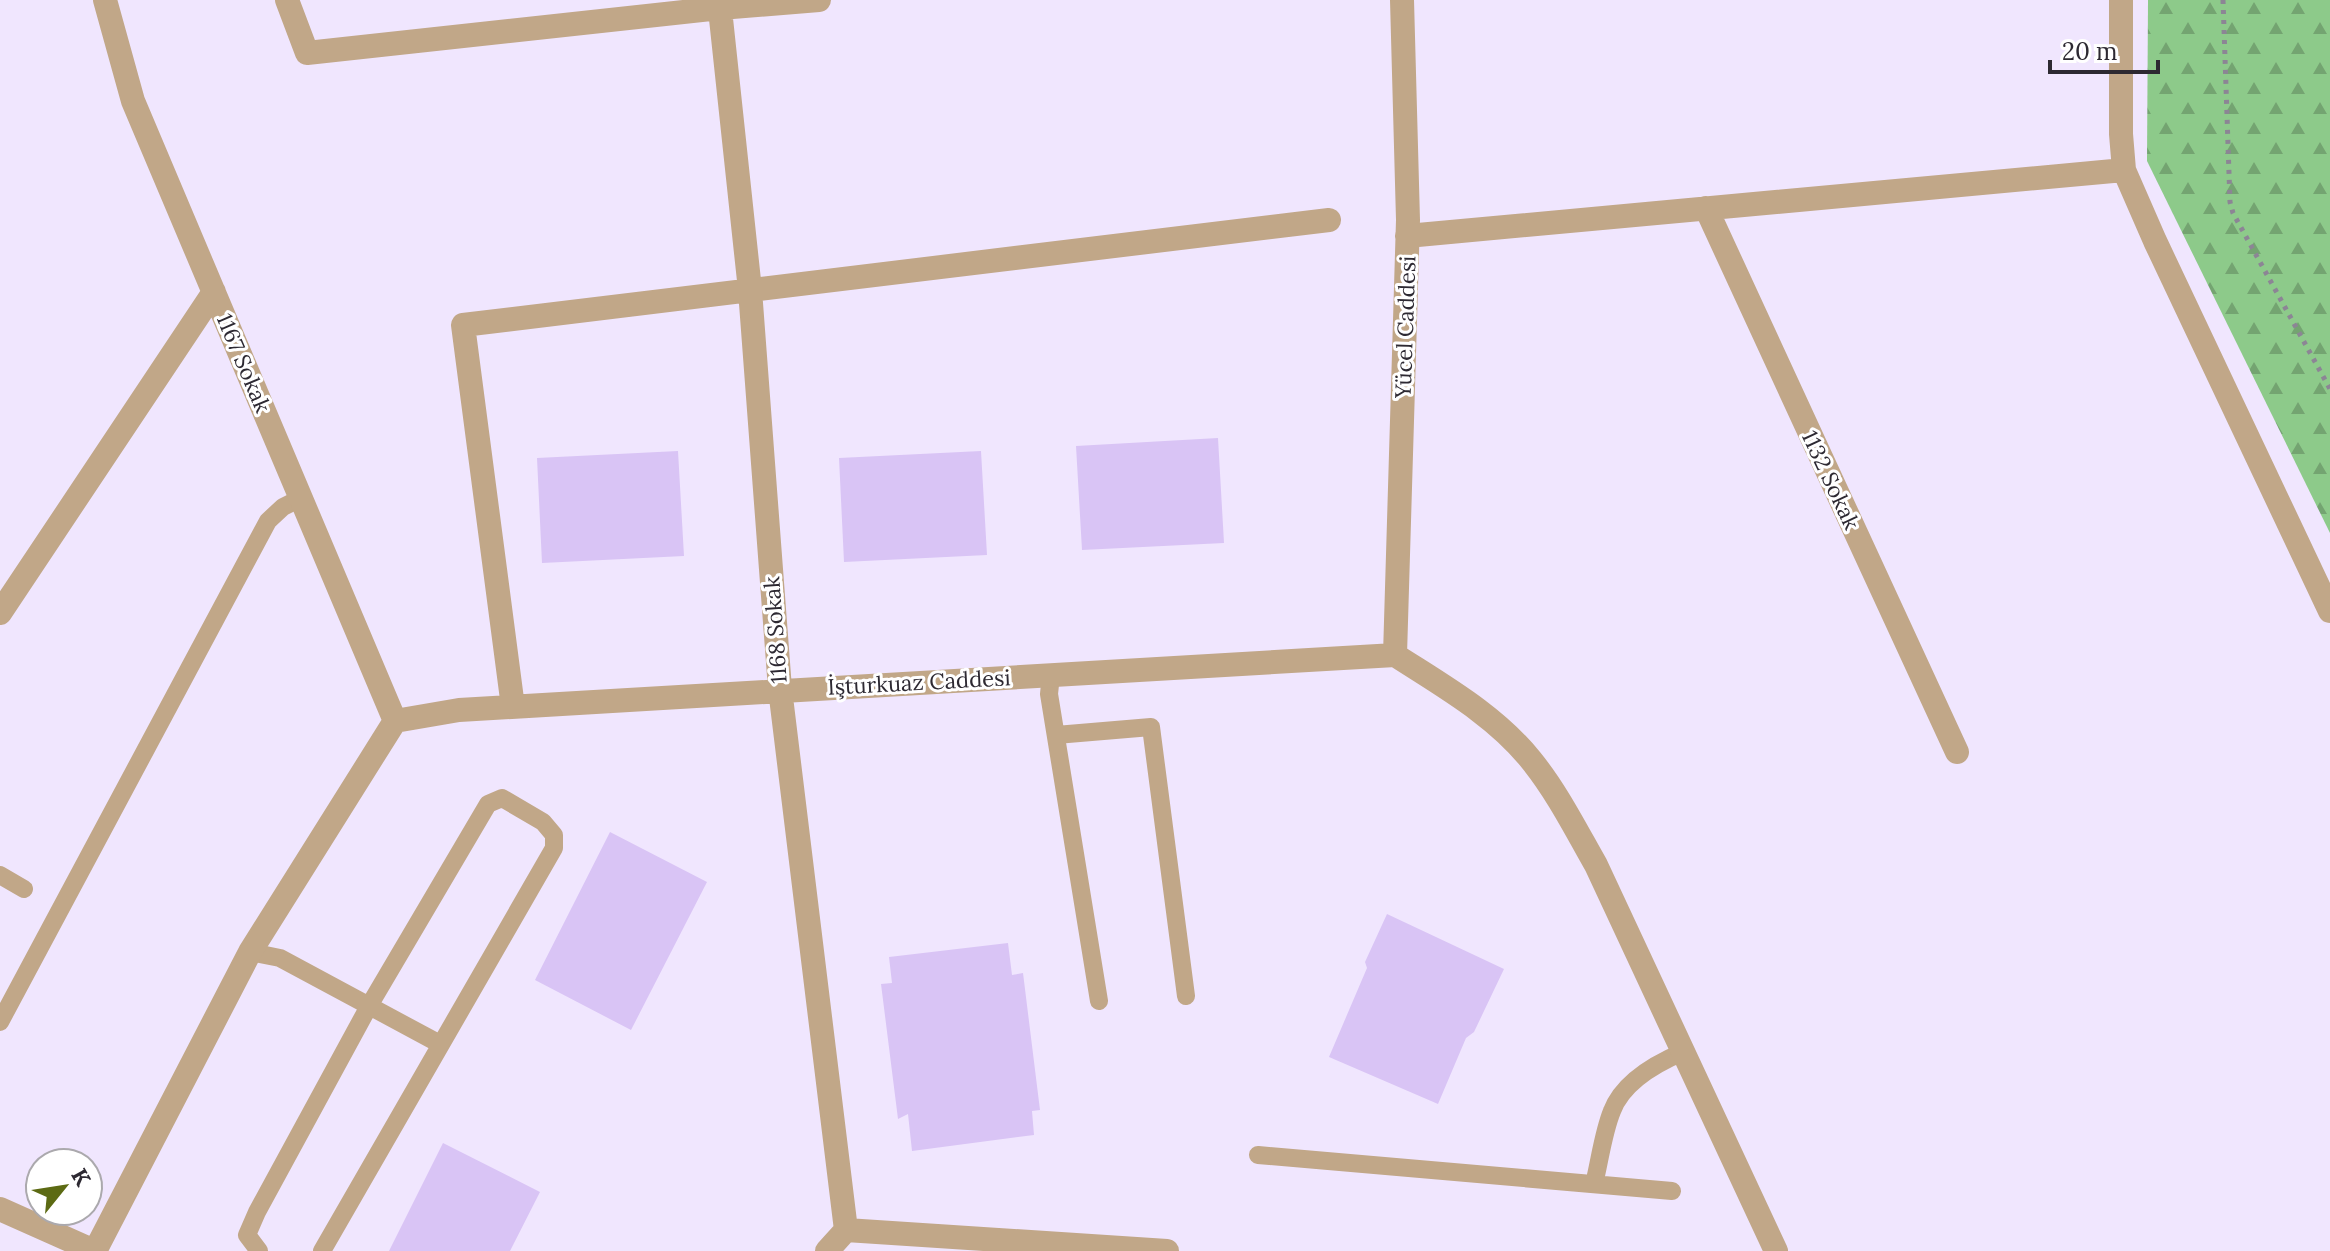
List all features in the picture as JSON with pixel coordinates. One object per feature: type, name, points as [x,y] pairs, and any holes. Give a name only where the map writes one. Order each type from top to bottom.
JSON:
[{"type":"street","name":"1167 Sokak","points":[[105,0],[133,101],[395,721]]},
{"type":"street","points":[[287,0],[307,53],[719,4],[819,0]]},
{"type":"street","name":"Yücel Caddesi","points":[[1395,655],[1407,236],[1402,0]]},
{"type":"street","points":[[2121,0],[2124,170],[2161,255],[2330,611]]},
{"type":"street","name":"1168 Sokak","points":[[719,4],[750,290],[780,689],[846,1230]]},
{"type":"street","points":[[1407,236],[2124,170]]},
{"type":"street","name":"1132 Sokak","points":[[1706,208],[1957,752]]},
{"type":"street","points":[[513,707],[463,325],[1329,220]]},
{"type":"street","points":[[0,613],[214,292]]},
{"type":"street","points":[[1395,655],[1480,711],[1530,759],[1596,865],[1776,1251]]},
{"type":"street","name":"İşturkuaz Caddesi","points":[[395,721],[459,710],[1395,655]]},
{"type":"street","points":[[0,1209],[94,1251],[250,952],[395,721]]},
{"type":"street","points":[[827,1251],[846,1230],[1167,1251]]},
{"type":"lane","points":[[0,1022],[268,521],[283,507],[301,498]]},
{"type":"lane","points":[[1051,675],[1049,694],[1099,1001]]},
{"type":"lane","points":[[1056,735],[1151,727],[1186,996]]},
{"type":"lane","points":[[259,1251],[247,1235],[257,1212],[369,1006],[488,804],[502,798],[543,822],[554,835],[554,848],[322,1251]]},
{"type":"lane","points":[[0,875],[24,889]]},
{"type":"lane","points":[[250,952],[280,958],[440,1044]]},
{"type":"lane","points":[[1594,1184],[1612,1108],[1634,1082],[1658,1063],[1683,1052]]},
{"type":"lane","points":[[1258,1155],[1672,1191]]},
{"type":"path","points":[[2223,0],[2230,202],[2233,213],[2330,389]]},
{"type":"green space","points":[[2148,0],[2330,0],[2330,533],[2147,161]]},
{"type":"building","points":[[1218,438],[1224,543],[1082,550],[1076,446]]},
{"type":"building","points":[[678,451],[684,556],[542,563],[537,458]]},
{"type":"building","points":[[981,451],[987,555],[844,562],[839,458]]},
{"type":"building","points":[[610,832],[707,882],[631,1030],[535,980]]},
{"type":"building","points":[[1387,914],[1504,969],[1474,1032],[1466,1038],[1438,1104],[1329,1057]]},
{"type":"building","points":[[1008,943],[1012,975],[1023,973],[1040,1110],[1032,1111],[1034,1135],[912,1151],[908,1114],[898,1119],[881,984],[892,983],[889,957]]},
{"type":"building","points":[[443,1143],[540,1192],[510,1251],[389,1251]]}]
